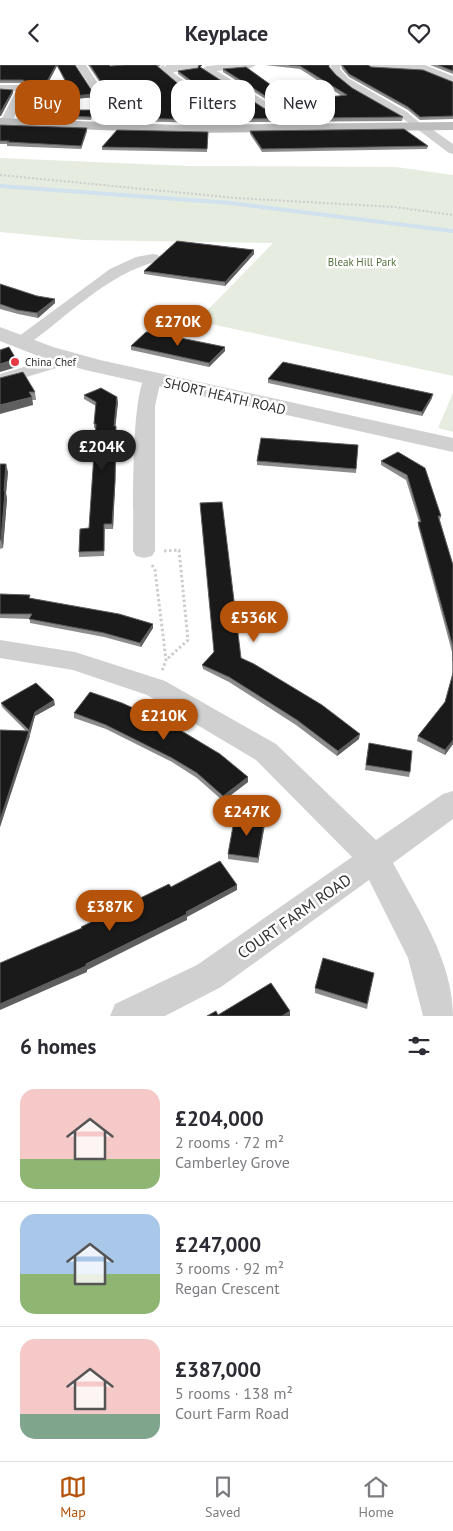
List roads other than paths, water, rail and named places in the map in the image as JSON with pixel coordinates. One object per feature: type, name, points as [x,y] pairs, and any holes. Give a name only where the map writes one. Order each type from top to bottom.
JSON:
[{"type":"main road","points":[[2,126],[227,129],[453,126]]},
{"type":"main road","points":[[2,126],[230,140],[453,135]]},
{"type":"street","points":[[81,65],[109,108],[109,115],[104,126]]},
{"type":"street","points":[[224,80],[207,69],[251,65]]},
{"type":"street","points":[[336,65],[335,69],[344,80],[403,114],[417,126],[425,129],[453,150]]},
{"type":"street","points":[[372,65],[425,68],[453,81]]},
{"type":"street","points":[[162,68],[177,80]]},
{"type":"street","points":[[0,88],[23,88],[2,126]]},
{"type":"street","points":[[255,99],[266,106],[255,106]]},
{"type":"street","points":[[225,125],[227,129]]},
{"type":"street","points":[[7,337],[58,315],[86,291],[140,257]]},
{"type":"street","name":"SHORT HEATH ROAD","points":[[7,337],[68,359],[325,419],[453,445]]},
{"type":"street","points":[[0,381],[68,359]]},
{"type":"street","points":[[144,551],[146,405],[152,379]]},
{"type":"street","points":[[0,649],[75,661],[156,688],[266,752],[375,859],[424,956],[441,1016]]},
{"type":"street","name":"COURT FARM ROAD","points":[[128,1016],[209,975],[453,803]]},
{"type":"lane","points":[[162,68],[193,65]]},
{"type":"waterway","points":[[0,186],[231,203],[453,231]]},
{"type":"place","name":"China Chef","points":[[15,362]]},
{"type":"park label","name":"Bleak Hill Park","points":[[362,262]]}]
